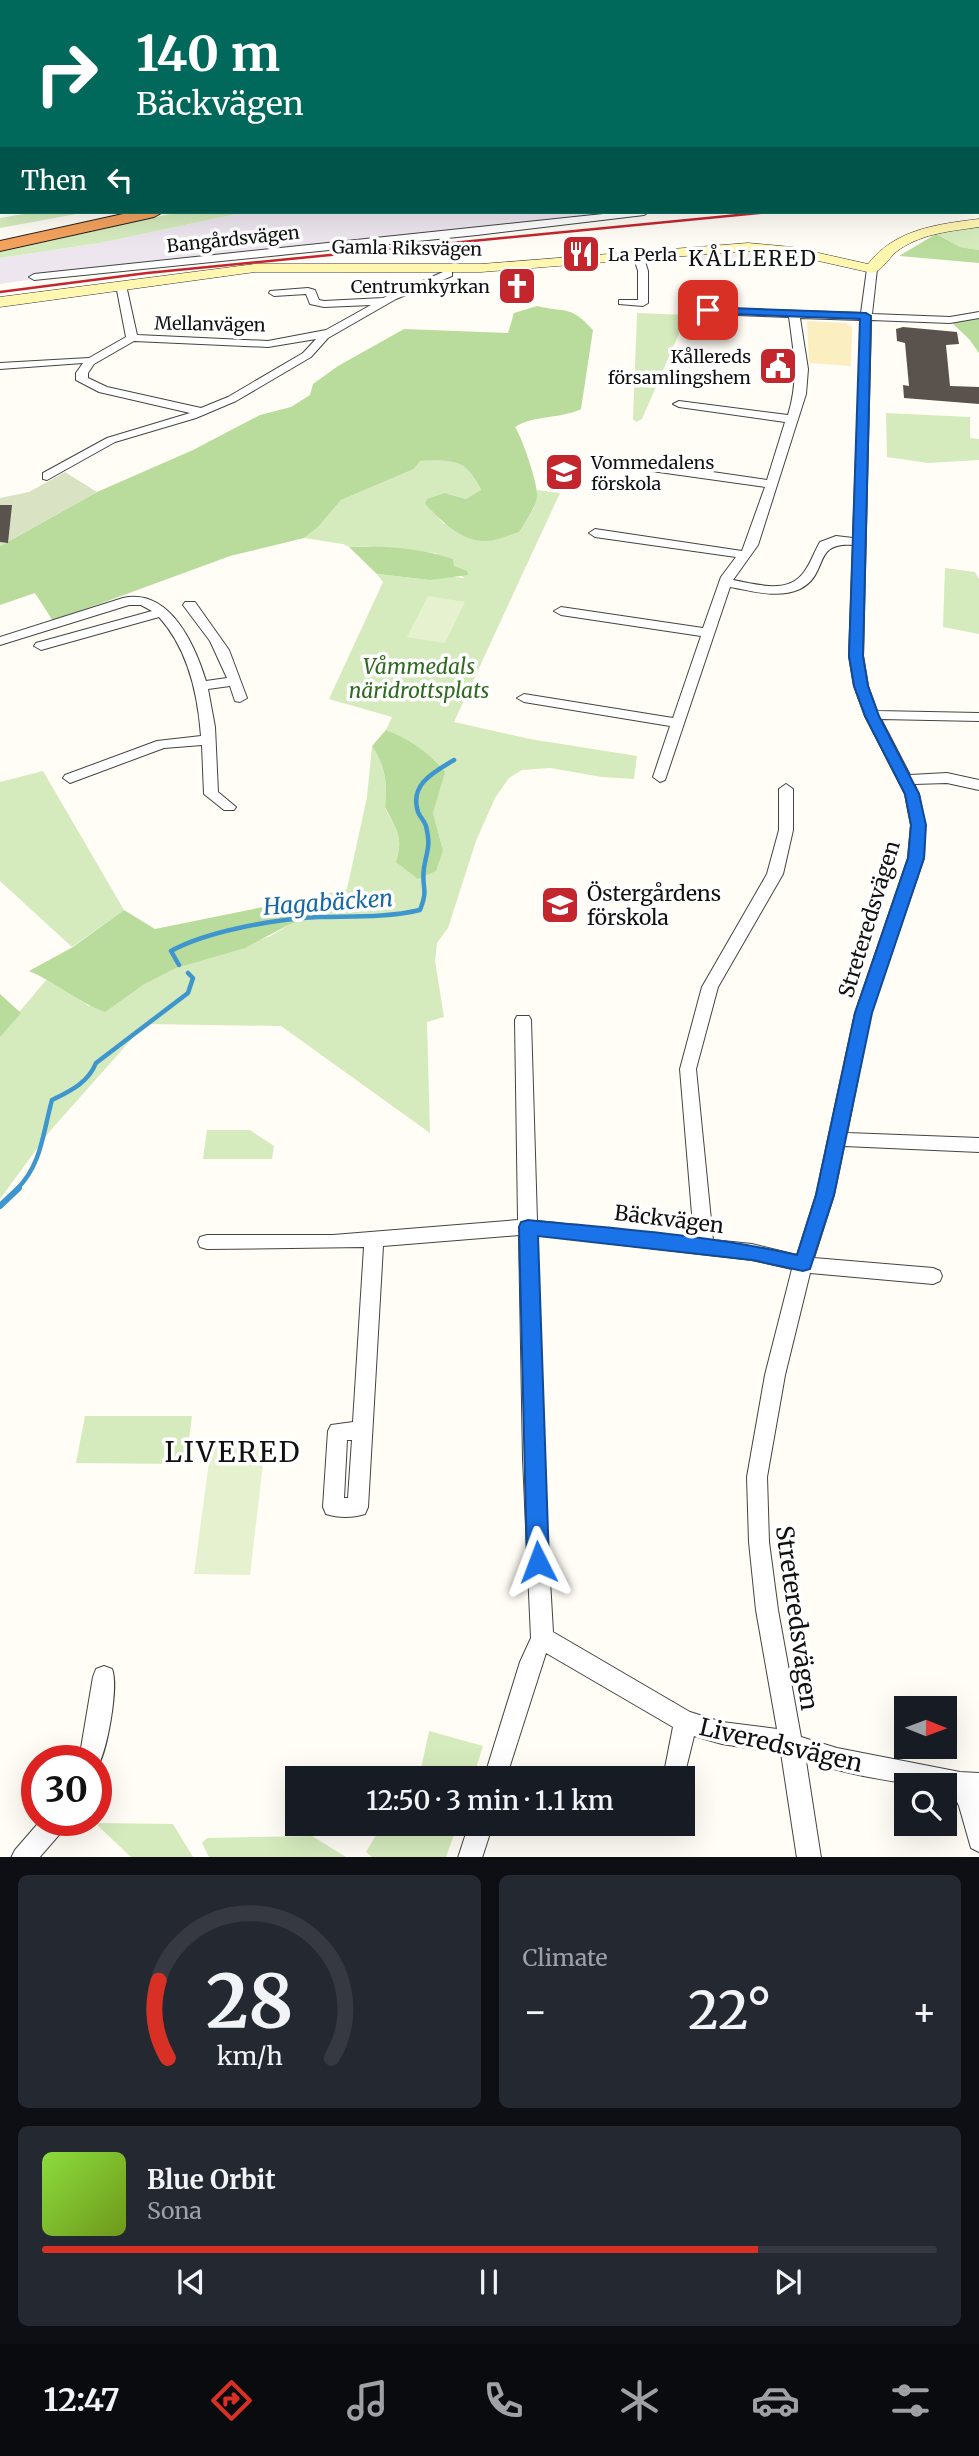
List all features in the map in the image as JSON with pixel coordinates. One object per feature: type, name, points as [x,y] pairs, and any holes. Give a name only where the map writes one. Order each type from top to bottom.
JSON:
[{"type":"highway","points":[[0,235],[104,214]]},
{"type":"highway","points":[[0,246],[145,214]]},
{"type":"street","points":[[336,0],[399,0]]},
{"type":"street","name":"Bangårdsvägen","points":[[34,277],[627,214]]},
{"type":"street","points":[[872,269],[885,253],[918,234],[979,223]]},
{"type":"street","name":"Gamla Riksvägen","points":[[0,302],[278,267],[449,270],[755,247],[815,256],[872,269]]},
{"type":"street","points":[[623,302],[643,303],[643,271],[638,255]]},
{"type":"street","name":"Gamla Riksvägen","points":[[815,256],[857,276],[869,287]]},
{"type":"street","name":"Streteredsvägen","points":[[809,1857],[766,1610],[759,1542],[757,1477],[775,1375],[803,1264],[825,1195],[863,1013],[916,858],[918,825],[907,780],[872,716],[861,686],[856,656],[866,316],[872,269]]},
{"type":"street","points":[[47,476],[111,440],[204,412],[232,399],[307,355],[329,333],[384,301],[447,274],[449,270]]},
{"type":"street","points":[[121,285],[132,338],[90,362],[82,373],[82,380],[94,387],[204,412]]},
{"type":"street","points":[[274,293],[308,291],[311,292],[314,302],[324,304],[384,301]]},
{"type":"street","points":[[706,298],[710,311],[950,320],[979,315]]},
{"type":"street","points":[[660,777],[725,582],[735,563],[752,545],[803,383],[794,313]]},
{"type":"street","name":"Mellanvägen","points":[[132,338],[268,344],[329,333]]},
{"type":"street","points":[[0,366],[90,362]]},
{"type":"street","points":[[679,404],[791,419]]},
{"type":"street","points":[[623,463],[771,484]]},
{"type":"street","points":[[595,533],[745,555]]},
{"type":"street","points":[[725,582],[791,588],[804,580],[824,545],[836,540],[859,542]]},
{"type":"street","points":[[0,641],[128,601],[141,600],[153,604],[193,657],[207,708],[211,794],[229,807]]},
{"type":"street","points":[[190,605],[213,632],[231,665],[240,698]]},
{"type":"street","points":[[561,611],[707,634]]},
{"type":"street","points":[[41,646],[161,612]]},
{"type":"street","points":[[202,686],[235,681]]},
{"type":"street","points":[[524,698],[677,723]]},
{"type":"street","points":[[872,716],[892,714],[979,717]]},
{"type":"street","points":[[70,778],[162,744],[208,740]]},
{"type":"street","points":[[907,780],[947,778],[979,785]]},
{"type":"street","points":[[704,1246],[688,1069],[710,987],[775,874],[786,830],[786,789]]},
{"type":"street","points":[[499,1766],[531,1662],[542,1638],[533,1459],[523,1020]]},
{"type":"street","points":[[836,1139],[979,1145]]},
{"type":"street","name":"Bäckvägen","points":[[207,1242],[291,1243],[528,1227],[752,1252],[803,1264]]},
{"type":"street","points":[[362,1431],[374,1238]]},
{"type":"street","points":[[803,1264],[933,1276]]},
{"type":"street","name":"Liveredsvägen","points":[[542,1638],[685,1722],[722,1733],[791,1744],[837,1759],[969,1784],[970,1803],[979,1840]]},
{"type":"street","points":[[94,1745],[104,1677]]},
{"type":"street","name":"Liveredsvägen","points":[[676,1766],[685,1722]]},
{"type":"street","points":[[23,1857],[42,1836]]},
{"type":"street","points":[[470,1857],[477,1836]]},
{"type":"shaded area","points":[[237,214],[610,214],[124,266],[0,284],[0,258],[100,243]]},
{"type":"shaded area","points":[[758,251],[773,254],[774,269],[701,267],[700,255]]},
{"type":"green space","points":[[24,214],[76,214],[0,228],[0,218]]},
{"type":"green space","points":[[170,214],[237,214],[100,243],[0,258],[0,252]]},
{"type":"green space","points":[[979,226],[979,250],[960,247],[936,234]]},
{"type":"green space","points":[[936,234],[960,247],[979,250],[979,263],[899,256]]},
{"type":"green space","points":[[537,306],[573,313],[593,330],[581,409],[515,427],[522,441],[537,492],[534,506],[519,532],[486,541],[468,538],[452,529],[425,504],[427,499],[445,493],[466,499],[481,490],[464,466],[450,461],[420,461],[414,469],[341,500],[318,527],[304,538],[230,556],[53,621],[35,593],[0,605],[0,546],[97,492],[193,450],[260,415],[291,407],[310,395],[313,384],[338,366],[404,329],[508,333],[514,313]]},
{"type":"green space","points":[[637,313],[687,315],[642,419],[636,422],[633,419]]},
{"type":"green space","points":[[979,318],[979,353],[951,322]]},
{"type":"green space","points":[[886,413],[970,417],[970,438],[979,439],[979,460],[928,463],[887,457]]},
{"type":"green space","name":"Våmmedals näridrottsplats","points":[[453,460],[472,471],[481,491],[467,499],[445,493],[425,504],[444,524],[527,519],[534,508],[537,490],[560,493],[454,722],[530,739],[637,756],[634,779],[602,777],[550,768],[522,770],[509,778],[495,798],[476,841],[448,928],[437,943],[435,961],[444,1017],[427,1022],[430,1133],[281,1026],[145,1024],[50,1131],[0,1199],[0,1035],[47,979],[89,1006],[143,985],[176,968],[271,936],[288,925],[329,911],[317,896],[347,889],[367,797],[372,746],[384,775],[385,808],[399,839],[396,862],[443,850],[433,813],[444,772],[418,747],[386,730],[392,717],[329,699],[383,582],[377,574],[430,580],[447,576],[464,578],[435,553],[366,546],[349,547],[304,538],[318,527],[341,500],[414,469],[420,461]]},
{"type":"green space","points":[[65,472],[97,492],[0,546],[0,498],[29,492]]},
{"type":"green space","points":[[375,546],[428,552],[453,559],[454,566],[467,571],[468,575],[430,580],[377,574],[349,547]]},
{"type":"green space","points":[[945,568],[975,572],[979,579],[979,634],[943,627]]},
{"type":"green space","points":[[428,596],[465,602],[445,643],[407,637]]},
{"type":"green space","points":[[386,730],[418,747],[445,772],[433,813],[443,850],[436,871],[418,879],[396,862],[399,839],[385,807],[384,775],[372,746]]},
{"type":"green space","points":[[43,771],[124,910],[72,947],[0,881],[0,782]]},
{"type":"green space","points":[[317,896],[319,901],[331,904],[329,911],[288,925],[245,948],[176,968],[143,985],[105,1012],[29,971],[73,947],[124,910],[155,929]]},
{"type":"green space","points":[[0,994],[21,1013],[0,1037]]},
{"type":"green space","points":[[207,1130],[250,1130],[274,1146],[272,1159],[203,1159]]},
{"type":"green space","points":[[85,1416],[192,1416],[186,1464],[76,1463]]},
{"type":"green space","points":[[211,1446],[265,1447],[250,1575],[194,1574]]},
{"type":"green space","points":[[429,1731],[483,1746],[477,1766],[422,1766]]},
{"type":"green space","points":[[112,1823],[173,1824],[193,1857],[131,1857],[109,1836],[112,1836]]},
{"type":"green space","points":[[312,1836],[346,1857],[209,1857],[202,1843],[207,1838]]},
{"type":"green space","points":[[376,1836],[454,1836],[446,1857],[372,1857],[366,1852]]},
{"type":"sand","points":[[807,321],[846,323],[852,327],[851,366],[809,363]]},
{"type":"building","points":[[903,327],[957,332],[959,344],[946,345],[950,386],[979,387],[979,404],[904,398],[903,385],[909,386],[905,343],[897,341],[896,329]]},
{"type":"building","points":[[0,505],[12,505],[8,543],[0,542]]},
{"type":"waterway","name":"Hagabäcken","points":[[179,965],[171,951],[242,927],[301,918],[382,915],[420,910],[424,897],[423,875],[428,844],[426,826],[418,812],[417,794],[425,780],[454,760]]},
{"type":"waterway","name":"Hagabäcken","points":[[17,1189],[37,1158],[52,1100],[78,1086],[96,1063],[188,993],[193,978],[188,973]]},
{"type":"waterway","name":"Hagabäcken","points":[[0,1206],[19,1188]]},
{"type":"railway","points":[[0,292],[147,273],[748,214]]},
{"type":"place","name":"La Perla","points":[[581,254]]},
{"type":"place","name":"Centrumkyrkan","points":[[517,286]]},
{"type":"place","name":"Kållereds församlingshem","points":[[778,366]]},
{"type":"place","name":"Vommedalens förskola","points":[[564,472]]},
{"type":"place","name":"Östergårdens förskola","points":[[560,905]]},
{"type":"district","name":"KÅLLERED","points":[[753,258]]},
{"type":"district","name":"LIVERED","points":[[233,1452]]},
{"type":"route","points":[[538,1562],[528,1227],[752,1252],[803,1264],[825,1195],[863,1013],[916,858],[918,825],[912,794],[872,716],[861,686],[856,656],[866,316],[708,310]]}]
